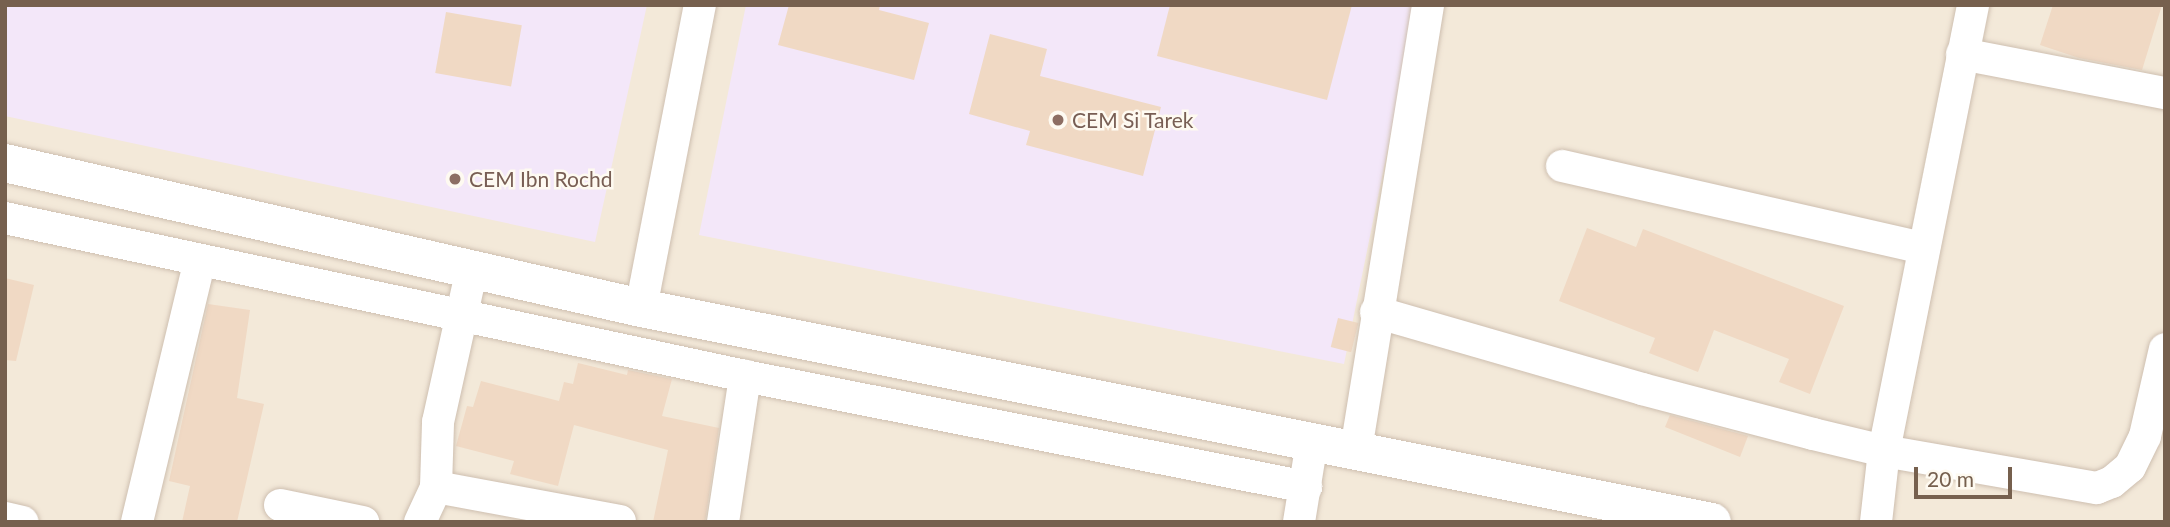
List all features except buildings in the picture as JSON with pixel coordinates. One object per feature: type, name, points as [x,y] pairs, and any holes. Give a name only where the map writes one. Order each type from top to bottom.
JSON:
[{"type":"main road","points":[[5,163],[641,308],[1712,522]]},
{"type":"street","points":[[641,308],[700,5]]},
{"type":"street","points":[[1356,450],[1428,5]]},
{"type":"street","points":[[1875,522],[1884,451],[1973,5]]},
{"type":"street","points":[[1962,54],[2165,93]]},
{"type":"street","points":[[1562,166],[1924,248]]},
{"type":"street","points":[[5,218],[745,376],[1306,487]]},
{"type":"street","points":[[137,522],[200,260]]},
{"type":"street","points":[[420,522],[436,487],[438,422],[472,270]]},
{"type":"street","points":[[1377,312],[1642,389],[1884,451],[2097,488],[2130,467],[2145,436],[2165,349]]},
{"type":"street","points":[[723,522],[745,376]]},
{"type":"street","points":[[1299,522],[1312,442]]},
{"type":"street","points":[[436,487],[620,521]]},
{"type":"street","points":[[281,505],[363,522]]},
{"type":"street","points":[[5,518],[23,522]]},
{"type":"shaded area","points":[[5,5],[2165,5],[2165,522],[5,522]]},
{"type":"shaded area","name":"CEM Ibn Rochd","points":[[5,5],[647,5],[595,242],[5,116]]},
{"type":"shaded area","name":"CEM Si Tarek","points":[[746,5],[1417,5],[1344,364],[699,235]]},
{"type":"place","name":"CEM Si Tarek","points":[[1058,120]]},
{"type":"place","name":"CEM Ibn Rochd","points":[[455,179]]}]
